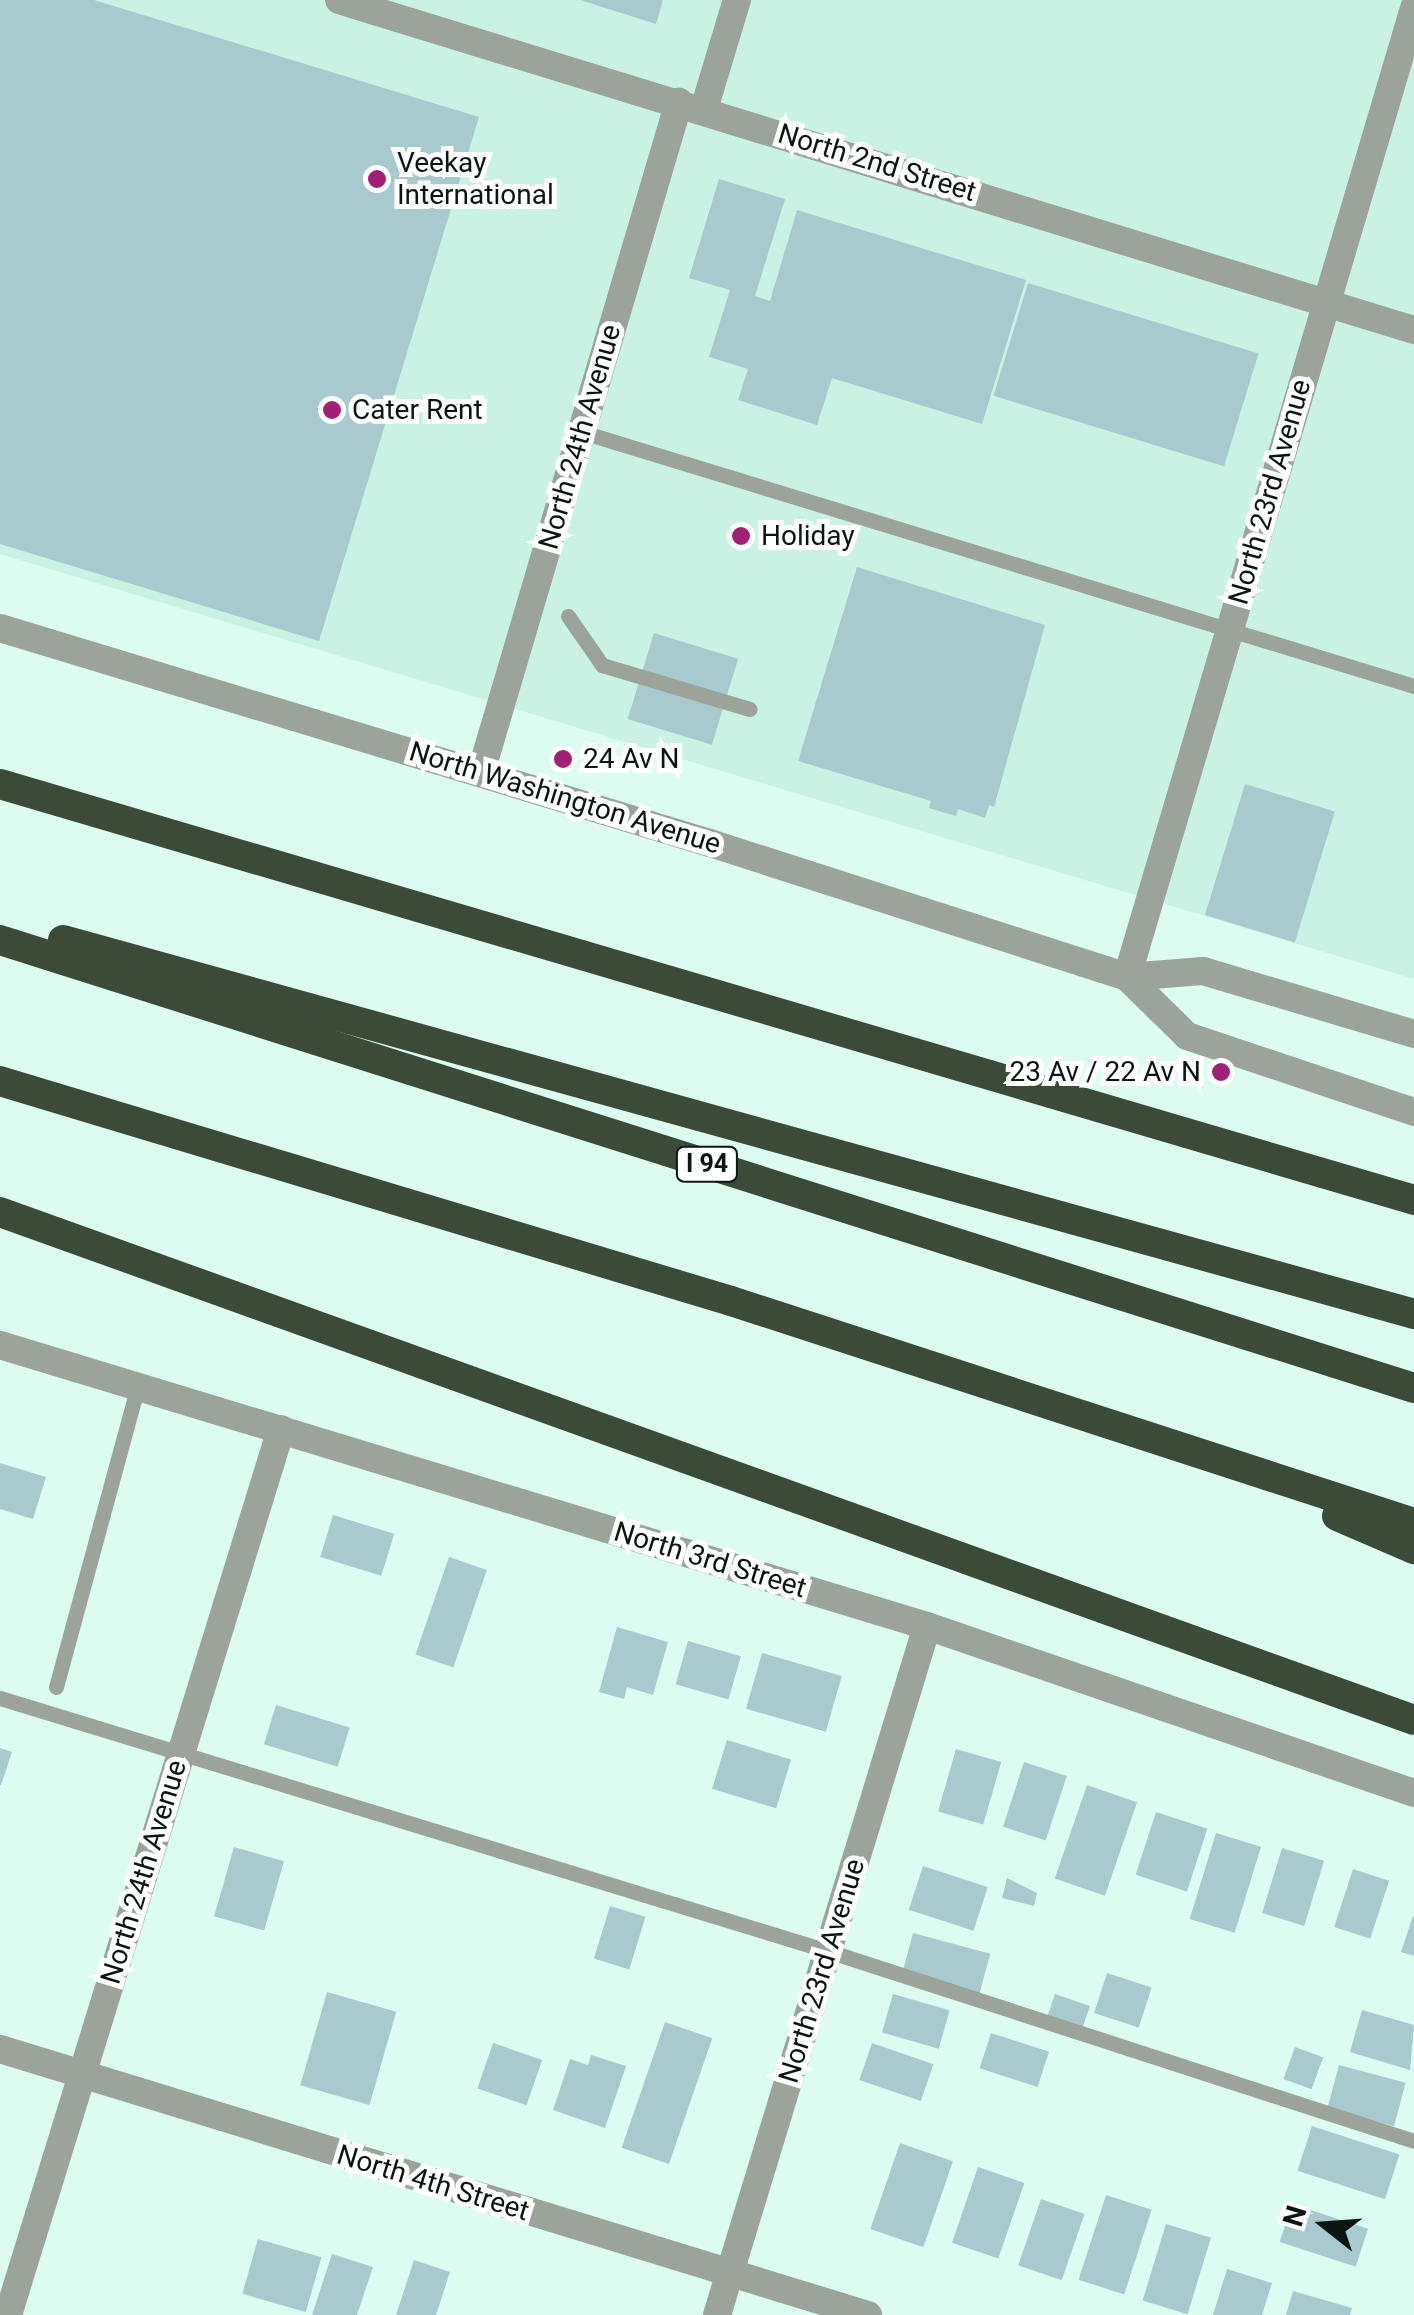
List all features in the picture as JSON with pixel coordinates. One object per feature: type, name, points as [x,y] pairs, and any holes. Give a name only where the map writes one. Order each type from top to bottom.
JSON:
[{"type":"highway","points":[[0,784],[1414,1200]]},
{"type":"highway","points":[[0,922],[1414,1314]]},
{"type":"highway","name":"I 94","points":[[0,940],[1414,1388]]},
{"type":"highway","points":[[0,1081],[731,1302],[1414,1523]]},
{"type":"highway","points":[[0,1212],[1414,1720]]},
{"type":"highway","points":[[1150,1437],[1414,1549]]},
{"type":"street","name":"North 2nd Street","points":[[339,0],[692,105],[1414,330]]},
{"type":"street","name":"North 24th Avenue","points":[[481,772],[582,432],[692,105],[737,0]]},
{"type":"street","name":"North 23rd Avenue","points":[[1127,977],[1414,8]]},
{"type":"street","name":"North Washington Avenue","points":[[0,628],[481,772],[1127,977],[1204,971],[1414,1034]]},
{"type":"street","name":"North Washington Avenue","points":[[1127,977],[1187,1036],[1414,1112]]},
{"type":"street","name":"North 3rd Street","points":[[0,1346],[927,1626],[1414,1793]]},
{"type":"street","name":"North 24th Avenue","points":[[8,2315],[281,1428]]},
{"type":"street","name":"North 23rd Avenue","points":[[717,2315],[927,1626]]},
{"type":"street","name":"North 4th Street","points":[[0,2049],[868,2315]]},
{"type":"lane","points":[[582,432],[1414,686]]},
{"type":"lane","points":[[568,616],[602,666],[750,709]]},
{"type":"lane","points":[[56,1687],[138,1386]]},
{"type":"lane","points":[[0,1698],[828,1952],[1414,2141]]},
{"type":"shaded area","points":[[0,0],[1414,0],[1414,979],[0,554]]},
{"type":"building","points":[[0,0],[94,0],[479,117],[319,641],[0,544]]},
{"type":"building","points":[[580,0],[663,0],[656,24]]},
{"type":"building","points":[[719,179],[785,199],[755,296],[770,301],[797,210],[1026,280],[982,424],[832,378],[817,425],[738,400],[748,369],[709,357],[730,290],[689,278]]},
{"type":"building","points":[[1028,283],[1258,353],[1224,466],[994,396]]},
{"type":"building","points":[[857,567],[1045,625],[994,807],[989,805],[985,818],[958,809],[956,816],[929,808],[931,801],[798,761]]},
{"type":"building","points":[[654,633],[738,659],[712,745],[628,719]]},
{"type":"building","points":[[1245,784],[1335,811],[1295,942],[1205,915]]},
{"type":"building","points":[[0,1463],[46,1477],[33,1519],[0,1509]]},
{"type":"building","points":[[333,1515],[394,1534],[381,1576],[320,1557]]},
{"type":"building","points":[[449,1557],[487,1570],[453,1667],[415,1654]]},
{"type":"building","points":[[617,1627],[668,1642],[653,1695],[627,1687],[624,1699],[599,1692]]},
{"type":"building","points":[[688,1641],[741,1656],[728,1699],[676,1684]]},
{"type":"building","points":[[762,1653],[842,1676],[826,1732],[746,1709]]},
{"type":"building","points":[[276,1705],[350,1728],[338,1767],[264,1744]]},
{"type":"building","points":[[727,1740],[791,1760],[776,1808],[712,1789]]},
{"type":"building","points":[[0,1748],[12,1752],[1,1785],[0,1785]]},
{"type":"building","points":[[956,1749],[1001,1762],[983,1824],[938,1811]]},
{"type":"building","points":[[1024,1762],[1067,1776],[1046,1841],[1003,1827]]},
{"type":"building","points":[[1087,1785],[1137,1802],[1105,1896],[1055,1879]]},
{"type":"building","points":[[1156,1812],[1207,1829],[1187,1891],[1136,1875]]},
{"type":"building","points":[[1216,1833],[1261,1847],[1235,1933],[1190,1919]]},
{"type":"building","points":[[234,1847],[284,1861],[264,1931],[214,1916]]},
{"type":"building","points":[[1282,1848],[1324,1861],[1304,1926],[1262,1913]]},
{"type":"building","points":[[923,1866],[988,1887],[973,1931],[909,1910]]},
{"type":"building","points":[[1353,1869],[1389,1881],[1370,1939],[1334,1927]]},
{"type":"building","points":[[1007,1878],[1037,1893],[1034,1906],[1002,1898]]},
{"type":"building","points":[[610,1906],[645,1917],[629,1969],[594,1959]]},
{"type":"building","points":[[1414,1916],[1414,1956],[1401,1952]]},
{"type":"building","points":[[913,1933],[990,1954],[980,1993],[902,1973]]},
{"type":"building","points":[[1107,1973],[1152,1988],[1139,2027],[1094,2013]]},
{"type":"building","points":[[327,1992],[396,2012],[369,2105],[300,2085]]},
{"type":"building","points":[[893,1994],[950,2010],[939,2049],[882,2032]]},
{"type":"building","points":[[1055,1994],[1090,2006],[1082,2030],[1047,2018]]},
{"type":"building","points":[[1362,2010],[1414,2025],[1410,2070],[1350,2052]]},
{"type":"building","points":[[665,2022],[712,2038],[669,2164],[622,2148]]},
{"type":"building","points":[[991,2033],[1049,2052],[1038,2087],[980,2068]]},
{"type":"building","points":[[493,2043],[542,2060],[527,2105],[477,2088]]},
{"type":"building","points":[[872,2043],[933,2064],[921,2101],[859,2080]]},
{"type":"building","points":[[1295,2047],[1323,2057],[1312,2089],[1283,2079]]},
{"type":"building","points":[[591,2055],[626,2066],[605,2128],[553,2110],[570,2059],[588,2065]]},
{"type":"building","points":[[1339,2065],[1406,2083],[1394,2126],[1327,2108]]},
{"type":"building","points":[[1312,2126],[1399,2154],[1385,2199],[1297,2171]]},
{"type":"building","points":[[900,2143],[953,2161],[923,2247],[870,2229]]},
{"type":"building","points":[[978,2167],[1024,2183],[998,2259],[952,2243]]},
{"type":"building","points":[[1106,2195],[1152,2210],[1124,2294],[1078,2280]]},
{"type":"building","points":[[1041,2199],[1084,2214],[1062,2280],[1018,2265]]},
{"type":"building","points":[[1292,2204],[1368,2229],[1356,2267],[1280,2242]]},
{"type":"building","points":[[1166,2224],[1211,2238],[1188,2314],[1143,2301]]},
{"type":"building","points":[[258,2239],[321,2257],[306,2312],[242,2294]]},
{"type":"building","points":[[332,2254],[373,2267],[357,2315],[312,2315]]},
{"type":"building","points":[[414,2260],[450,2272],[436,2315],[396,2315]]},
{"type":"building","points":[[1227,2269],[1272,2283],[1262,2315],[1213,2315]]},
{"type":"building","points":[[1293,2291],[1352,2308],[1350,2315],[1286,2315]]},
{"type":"place","name":"Veekay International","points":[[377,179]]},
{"type":"place","name":"Cater Rent","points":[[332,410]]},
{"type":"place","name":"Holiday","points":[[741,536]]},
{"type":"place","name":"24 Av N","points":[[563,759]]},
{"type":"place","name":"23 Av / 22 Av N","points":[[1221,1072]]}]
